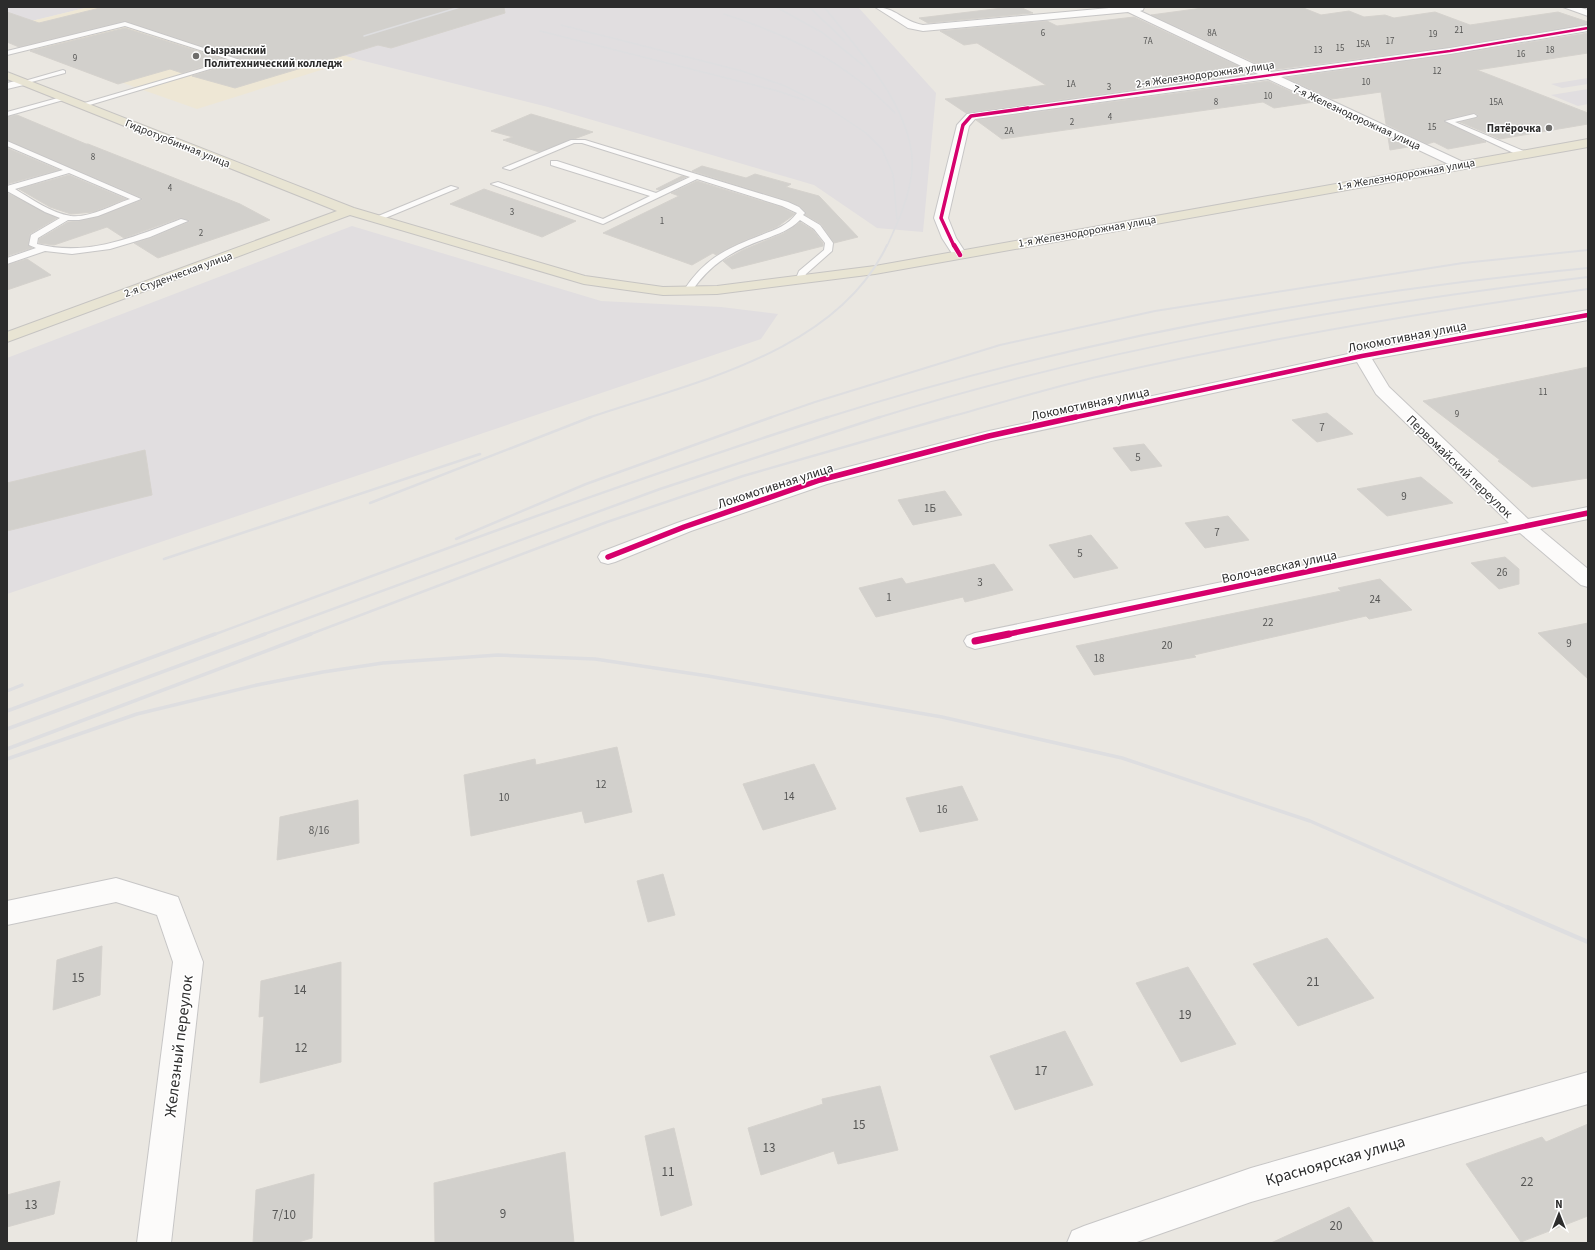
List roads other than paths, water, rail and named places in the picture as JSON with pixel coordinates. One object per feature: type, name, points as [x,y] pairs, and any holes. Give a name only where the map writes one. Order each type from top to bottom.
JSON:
[{"type":"main road","name":"Гидротурбинная улица","points":[[7,75],[349,211],[375,218]]},
{"type":"main road","name":"1-я Железнодорожная улица","points":[[375,218],[584,280],[663,291],[718,290],[799,281],[875,270],[1459,164],[1588,143]]},
{"type":"main road","name":"2-я Студенческая улица","points":[[7,337],[349,211]]},
{"type":"street","points":[[880,7],[911,26],[936,28],[1147,7]]},
{"type":"street","points":[[1568,7],[1588,13]]},
{"type":"street","name":"7-я Железнодорожная улица","points":[[1128,8],[1459,164]]},
{"type":"street","name":"2-я Железнодорожная улица","points":[[960,255],[949,238],[941,218],[963,125],[971,116],[1450,51],[1588,28]]},
{"type":"street","points":[[7,86],[24,82]]},
{"type":"street","name":"Локомотивная улица","points":[[608,557],[684,527],[820,480],[989,436],[1362,356],[1437,341],[1588,315]]},
{"type":"street","name":"Первомайский переулок","points":[[1362,356],[1382,390],[1436,444],[1522,525],[1588,580]]},
{"type":"street","name":"Волочаевская улица","points":[[975,641],[1522,525],[1588,513]]},
{"type":"street","name":"Железный переулок","points":[[7,913],[116,890],[168,906],[188,962],[154,1243]]},
{"type":"street","name":"Красноярская улица","points":[[1084,1243],[1251,1185],[1588,1088]]},
{"type":"lane","points":[[7,53],[125,24],[237,60],[83,105]]},
{"type":"lane","points":[[24,82],[63,72]]},
{"type":"lane","points":[[7,114],[65,98]]},
{"type":"lane","points":[[1474,116],[1448,121],[1523,154]]},
{"type":"lane","points":[[507,168],[563,145],[583,141],[785,204],[796,208],[801,213],[795,222],[781,231],[738,247],[710,262],[692,282],[688,290]]},
{"type":"lane","points":[[7,143],[137,199],[86,216],[67,217],[61,216],[8,189]]},
{"type":"lane","points":[[554,163],[657,196]]},
{"type":"lane","points":[[8,189],[70,170]]},
{"type":"lane","points":[[495,184],[603,222],[698,176]]},
{"type":"lane","points":[[375,218],[454,188]]},
{"type":"lane","points":[[799,216],[817,227],[829,243],[828,251],[802,273],[799,281]]},
{"type":"lane","points":[[67,217],[34,237],[34,245],[64,253],[91,252],[116,246],[184,221]]},
{"type":"lane","points":[[7,261],[42,248]]},
{"type":"railway","points":[[364,36],[460,7]]},
{"type":"railway","points":[[776,7],[823,33],[864,66]]},
{"type":"railway","points":[[809,7],[844,40]]},
{"type":"railway","points":[[824,7],[853,42],[883,83],[905,127],[911,149],[911,181],[899,219],[887,246]]},
{"type":"railway","points":[[724,14],[749,22],[795,42],[837,65],[857,79],[895,113]]},
{"type":"railway","points":[[561,25],[742,71],[785,86],[827,107],[866,133],[882,149],[893,174],[897,219]]},
{"type":"railway","points":[[540,31],[778,91],[804,100]]},
{"type":"railway","points":[[591,417],[714,376],[757,359],[797,338],[834,313],[864,282],[887,245]]},
{"type":"railway","points":[[769,418],[815,402],[1000,345],[1155,311],[1463,263],[1588,250]]},
{"type":"railway","points":[[825,418],[918,390],[1012,365],[1202,323],[1394,291],[1491,278],[1588,268]]},
{"type":"railway","points":[[877,418],[964,392],[1052,370],[1140,349],[1229,331],[1408,301],[1588,277]]},
{"type":"railway","points":[[946,418],[1082,381],[1222,350],[1344,327],[1588,289]]},
{"type":"railway","points":[[370,503],[591,417]]},
{"type":"railway","points":[[456,539],[586,484],[772,417]]},
{"type":"railway","points":[[213,635],[596,495],[828,417]]},
{"type":"railway","points":[[262,635],[660,489],[880,417]]},
{"type":"railway","points":[[308,635],[607,522],[743,476],[949,417]]},
{"type":"railway","points":[[164,559],[480,454]]},
{"type":"railway","points":[[7,711],[215,634]]},
{"type":"railway","points":[[7,729],[265,634]]},
{"type":"railway","points":[[7,749],[311,634]]},
{"type":"railway","points":[[7,759],[137,714],[257,685],[323,672],[383,663],[498,655],[595,659],[708,676],[942,717],[1122,758],[1310,821],[1509,908]]},
{"type":"railway","points":[[7,691],[22,685]]},
{"type":"railway","points":[[1507,907],[1588,942]]},
{"type":"place","name":"Сызранский Политехнический колледж","points":[[196,56]]},
{"type":"place","name":"Пятёрочка","points":[[1549,128]]}]
